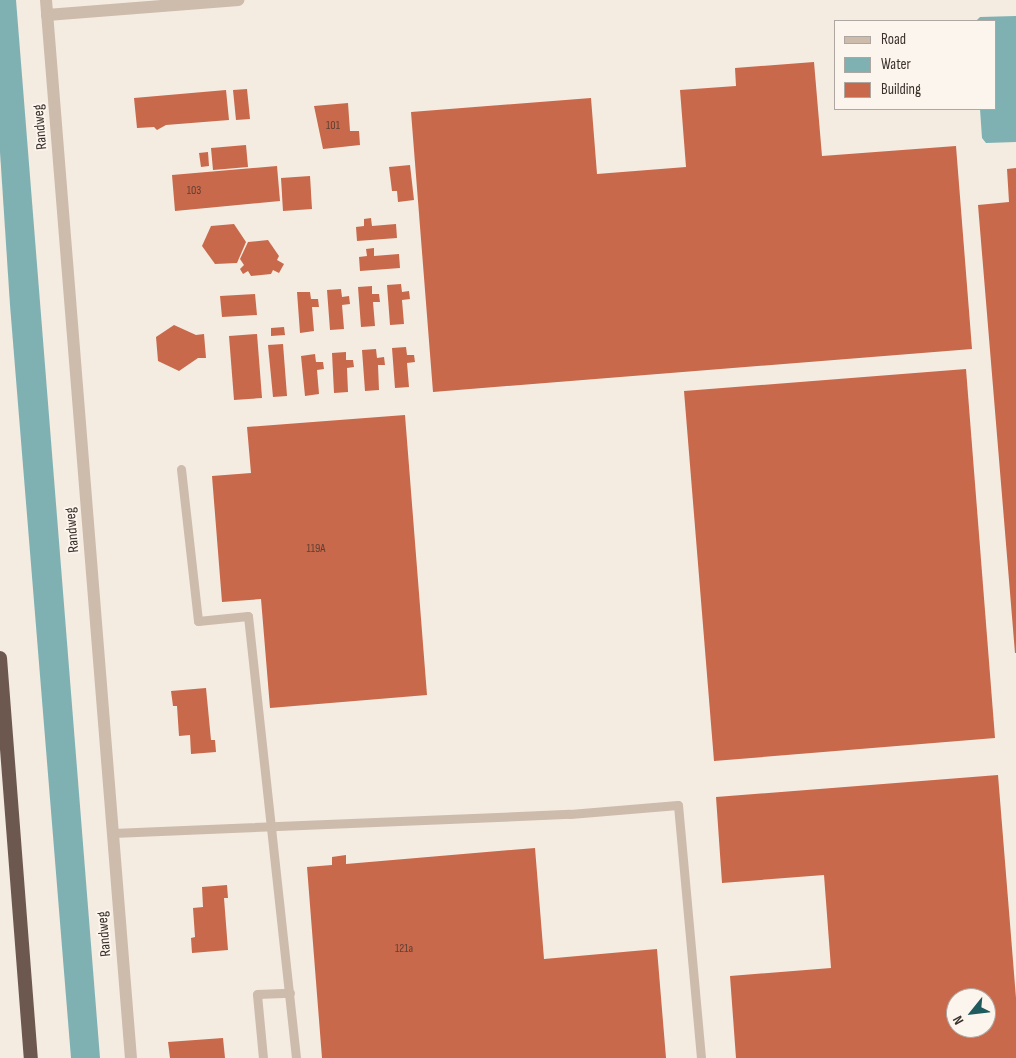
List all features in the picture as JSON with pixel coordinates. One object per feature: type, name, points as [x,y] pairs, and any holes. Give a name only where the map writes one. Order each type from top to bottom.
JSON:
[{"type":"highway","points":[[0,658],[31,1058]]},
{"type":"street","name":"Randweg","points":[[46,0],[131,1058]]},
{"type":"street","points":[[47,15],[238,0]]},
{"type":"lane","points":[[181,469],[198,622],[248,616],[296,1058]]},
{"type":"lane","points":[[112,833],[570,814],[678,805],[701,1058]]},
{"type":"lane","points":[[263,1058],[257,994],[290,993]]},
{"type":"water","points":[[0,0],[16,0],[100,1058],[71,1058],[10,305],[0,152]]},
{"type":"water","points":[[1016,16],[1016,142],[986,143],[982,138],[980,110],[996,110],[996,20],[977,20],[980,17]]},
{"type":"building","points":[[814,62],[822,156],[956,146],[972,349],[433,392],[411,112],[591,98],[597,174],[686,167],[680,90],[736,86],[735,68]]},
{"type":"building","points":[[247,89],[250,119],[236,120],[233,90]]},
{"type":"building","points":[[226,90],[229,120],[166,125],[157,130],[154,127],[137,128],[134,98]]},
{"type":"building","points":[[348,103],[350,131],[359,131],[360,145],[323,149],[314,106]]},
{"type":"building","points":[[246,145],[248,167],[213,170],[211,148]]},
{"type":"building","points":[[208,152],[209,166],[201,167],[199,153]]},
{"type":"building","points":[[410,165],[414,200],[398,202],[397,191],[392,191],[389,167]]},
{"type":"building","points":[[277,166],[280,201],[175,211],[172,175]]},
{"type":"building","points":[[1016,168],[1015,653],[978,205],[1009,202],[1007,169]]},
{"type":"building","points":[[310,176],[312,209],[283,211],[281,178]]},
{"type":"building","points":[[371,218],[372,226],[396,224],[397,238],[357,241],[356,227],[364,226],[364,219]]},
{"type":"building","points":[[234,224],[246,242],[237,263],[215,264],[202,246],[211,226]]},
{"type":"building","points":[[268,240],[279,256],[277,260],[284,264],[279,273],[273,270],[271,274],[251,276],[248,271],[243,274],[240,269],[244,265],[240,259],[248,242]]},
{"type":"building","points":[[374,248],[374,256],[399,254],[400,268],[360,271],[359,257],[367,256],[366,249]]},
{"type":"building","points":[[401,284],[402,292],[409,291],[410,299],[402,300],[404,324],[390,325],[387,285]]},
{"type":"building","points":[[372,286],[372,294],[379,294],[380,302],[373,302],[375,326],[361,327],[358,287]]},
{"type":"building","points":[[341,289],[342,297],[349,296],[350,304],[342,305],[344,329],[330,330],[327,290]]},
{"type":"building","points":[[297,292],[310,292],[311,299],[318,299],[319,307],[312,307],[314,331],[300,333]]},
{"type":"building","points":[[255,294],[257,315],[222,317],[220,296]]},
{"type":"building","points":[[174,325],[196,335],[204,334],[206,358],[198,358],[179,371],[158,361],[156,337]]},
{"type":"building","points":[[284,327],[285,335],[271,336],[271,328]]},
{"type":"building","points":[[257,334],[262,398],[234,400],[229,336]]},
{"type":"building","points":[[283,344],[287,396],[273,397],[268,345]]},
{"type":"building","points":[[406,347],[407,355],[414,355],[415,362],[407,363],[409,387],[395,388],[392,348]]},
{"type":"building","points":[[376,349],[377,358],[384,357],[385,365],[378,365],[379,390],[365,391],[362,350]]},
{"type":"building","points":[[346,352],[346,360],[353,360],[354,367],[347,368],[348,392],[334,393],[332,353]]},
{"type":"building","points":[[315,354],[316,362],[323,362],[324,369],[317,370],[319,394],[305,396],[301,356]]},
{"type":"building","points":[[966,369],[995,738],[714,761],[684,391]]},
{"type":"building","points":[[405,415],[427,695],[270,708],[261,599],[222,602],[212,476],[251,473],[247,427]]},
{"type":"building","points":[[206,688],[211,740],[215,740],[216,752],[191,754],[190,735],[179,736],[177,706],[173,706],[171,691]]},
{"type":"building","points":[[998,775],[1016,998],[1016,1058],[736,1058],[730,976],[831,968],[824,875],[722,883],[716,797]]},
{"type":"building","points":[[535,848],[544,959],[657,949],[666,1058],[322,1058],[307,867],[332,865],[332,857],[346,855],[346,864]]},
{"type":"building","points":[[227,885],[228,898],[224,898],[228,950],[192,953],[191,938],[195,937],[193,908],[203,907],[202,887]]},
{"type":"building","points":[[223,1038],[225,1058],[170,1058],[168,1042]]}]
